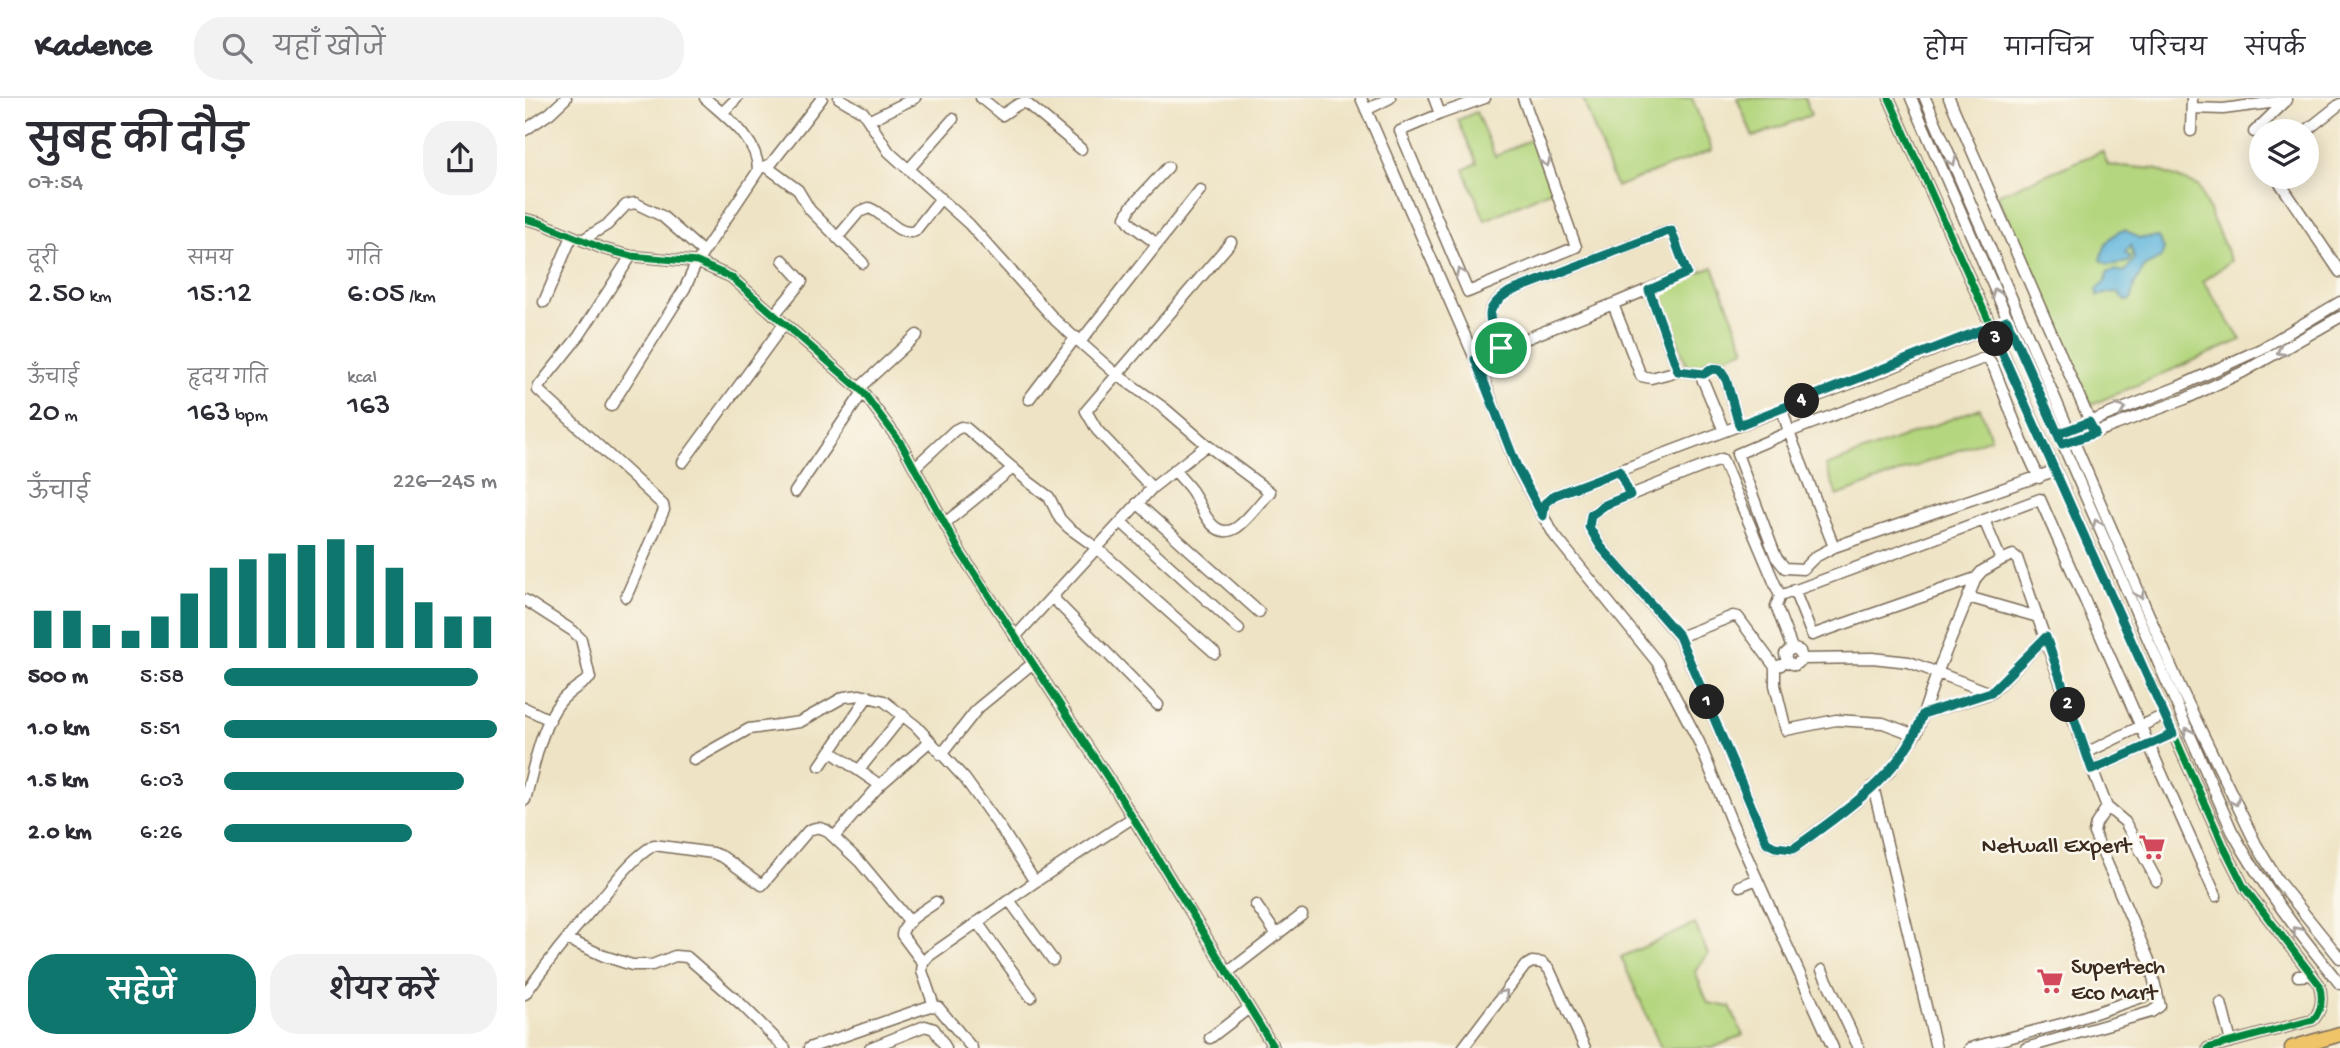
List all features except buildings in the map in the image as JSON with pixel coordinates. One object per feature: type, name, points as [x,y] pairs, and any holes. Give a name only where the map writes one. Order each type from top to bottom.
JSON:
[{"type":"main road","points":[[2292,1048],[2340,1034]]},
{"type":"street","points":[[547,98],[562,102]]},
{"type":"street","points":[[705,98],[750,142],[762,167],[798,190],[810,210],[863,263]]},
{"type":"street","points":[[722,113],[737,98]]},
{"type":"street","points":[[839,98],[863,112],[889,152],[969,224],[1056,321],[1116,374],[1164,408],[1207,445],[1269,491],[1237,527],[1227,531],[1212,525],[1192,491],[1174,470]]},
{"type":"street","points":[[870,121],[915,98]]},
{"type":"street","points":[[981,98],[1002,115],[1017,104],[1025,103],[1081,149]]},
{"type":"street","points":[[1361,98],[1475,359],[1517,467],[1555,536],[1657,662],[1699,742],[1833,1048]]},
{"type":"street","points":[[1366,110],[1390,98]]},
{"type":"street","points":[[1434,98],[1440,114]]},
{"type":"street","points":[[1485,98],[1455,103],[1440,114],[1400,131],[1468,292],[1576,247],[1523,98]]},
{"type":"street","points":[[1889,98],[2164,715],[2244,887],[2319,984],[2323,996],[2319,1014],[2313,1020],[2208,1048]]},
{"type":"street","points":[[1911,98],[2007,320],[2065,437],[2256,844],[2278,881],[2340,958]]},
{"type":"street","points":[[1925,98],[2232,831],[2259,878],[2290,923],[2340,984]]},
{"type":"street","points":[[1949,98],[2095,433]]},
{"type":"street","points":[[611,406],[685,288],[700,257],[758,172],[815,100]]},
{"type":"street","points":[[2191,131],[2192,103],[2223,109],[2287,100]]},
{"type":"street","points":[[2267,119],[2287,100]]},
{"type":"street","points":[[525,130],[562,102]]},
{"type":"street","points":[[2319,121],[2340,104]]},
{"type":"street","points":[[909,170],[953,119]]},
{"type":"street","points":[[1157,244],[1126,217],[1131,207],[1168,167]]},
{"type":"street","points":[[2284,189],[2340,272]]},
{"type":"street","points":[[1029,399],[1200,190]]},
{"type":"street","points":[[837,238],[859,212],[869,208],[904,233],[915,231],[941,198]]},
{"type":"street","points":[[544,302],[577,238],[607,225],[627,205],[635,203],[662,216],[700,257],[731,277],[861,390],[901,443],[959,550],[1132,818],[1274,1048]]},
{"type":"street","points":[[525,219],[631,256],[700,257]]},
{"type":"street","points":[[1475,359],[1687,273],[1671,230],[1509,292],[1496,300],[1489,313],[1501,348]]},
{"type":"street","points":[[1152,488],[1097,430],[1086,415],[1087,409],[1231,242]]},
{"type":"street","points":[[627,597],[664,510],[663,505],[538,390],[579,335],[631,256]]},
{"type":"street","points":[[774,314],[801,281],[783,260]]},
{"type":"street","points":[[1649,290],[1678,371]]},
{"type":"street","points":[[2065,437],[2089,422],[2178,387],[2261,349],[2340,302]]},
{"type":"street","points":[[1613,304],[1640,376],[1651,378],[1678,371],[1704,374],[1717,369],[1723,373],[1739,425]]},
{"type":"street","points":[[2065,437],[2095,433],[2185,400],[2340,317]]},
{"type":"street","points":[[1543,516],[1545,503],[1555,495],[2007,320]]},
{"type":"street","points":[[683,462],[784,324]]},
{"type":"street","points":[[795,492],[861,390],[917,335]]},
{"type":"street","points":[[2039,478],[1994,368],[1990,361],[1984,358],[1737,454],[1776,557],[1785,568],[1803,569],[1815,557],[1834,547],[2039,478],[2055,471]]},
{"type":"street","points":[[1704,374],[1703,384],[1724,431]]},
{"type":"street","points":[[1782,408],[1834,547]]},
{"type":"street","points":[[2016,424],[2031,418]]},
{"type":"street","points":[[915,467],[947,436],[961,427],[973,434],[1049,497],[1060,519],[1069,528],[1097,548],[1215,653]]},
{"type":"street","points":[[1014,637],[1152,488],[1207,445]]},
{"type":"street","points":[[1791,648],[1776,606],[1780,596],[1722,459],[1605,505],[1591,515],[1589,527],[1601,547],[1679,636],[1767,843],[1793,849],[1855,803],[1889,772],[1915,735],[1976,578],[2001,559],[2015,556],[2107,807],[2125,822],[2157,881]]},
{"type":"street","points":[[945,523],[1013,468]]},
{"type":"street","points":[[1619,471],[1630,495]]},
{"type":"street","points":[[1780,596],[2040,499],[2216,896]]},
{"type":"street","points":[[1137,503],[1259,612]]},
{"type":"street","points":[[1984,520],[2001,559]]},
{"type":"street","points":[[1121,522],[1239,629]]},
{"type":"street","points":[[1794,590],[1812,635],[1976,578]]},
{"type":"street","points":[[1052,597],[1158,705]]},
{"type":"street","points":[[1968,597],[2038,617]]},
{"type":"street","points":[[525,600],[581,639],[590,678],[560,701],[550,720],[525,800]]},
{"type":"street","points":[[1679,636],[1738,617],[1775,667],[1775,685],[1786,730],[1836,720],[1883,723],[1915,735]]},
{"type":"street","points":[[1923,714],[1991,692],[2046,637]]},
{"type":"street","points":[[1791,648],[1800,651],[1802,659]]},
{"type":"street","points":[[1787,662],[1785,654],[1791,648]]},
{"type":"street","points":[[1775,667],[1787,662],[1795,665],[1802,659],[1872,658],[1909,662],[1991,692]]},
{"type":"street","points":[[941,755],[978,708],[1033,663]]},
{"type":"street","points":[[694,760],[748,729],[800,722],[844,697],[868,696],[884,701],[903,715],[965,779],[1035,882]]},
{"type":"street","points":[[820,766],[868,696]]},
{"type":"street","points":[[525,708],[550,720]]},
{"type":"street","points":[[859,770],[903,715]]},
{"type":"street","points":[[2086,753],[2164,715]]},
{"type":"street","points":[[2092,770],[2173,734]]},
{"type":"street","points":[[834,837],[880,785],[929,741]]},
{"type":"street","points":[[830,751],[880,785]]},
{"type":"street","points":[[1873,786],[1936,1048]]},
{"type":"street","points":[[2026,1048],[2151,1012],[2159,1006],[2148,960],[2094,833],[2096,824],[2107,807]]},
{"type":"street","points":[[923,963],[977,922],[1132,818]]},
{"type":"street","points":[[525,994],[623,872],[654,845],[713,853],[763,885],[814,827],[826,830],[860,862],[910,922]]},
{"type":"street","points":[[2244,887],[2259,878]]},
{"type":"street","points":[[1741,886],[1758,879]]},
{"type":"street","points":[[1009,900],[1053,960]]},
{"type":"street","points":[[936,902],[910,922],[901,935],[923,963],[922,971],[934,1006],[972,1048]]},
{"type":"street","points":[[1256,905],[1277,935]]},
{"type":"street","points":[[1227,973],[1303,915]]},
{"type":"street","points":[[977,922],[1031,997]]},
{"type":"street","points":[[567,939],[632,965],[652,965],[675,956],[687,957],[742,1005],[785,1048]]},
{"type":"street","points":[[1463,1048],[1525,966],[1532,962],[1542,963],[1549,969],[1585,1048]]},
{"type":"street","points":[[1822,970],[1859,1048]]},
{"type":"street","points":[[2298,976],[2313,975]]},
{"type":"street","points":[[1970,1048],[2065,1023],[2157,992]]},
{"type":"street","points":[[2221,1003],[2231,1042]]},
{"type":"street","points":[[809,1048],[934,1006]]},
{"type":"street","points":[[1210,1038],[1249,1008]]},
{"type":"street","points":[[2065,1023],[2071,1048]]},
{"type":"street","points":[[870,1048],[925,1026],[934,1030],[946,1048]]},
{"type":"street","points":[[2036,1031],[2040,1046]]},
{"type":"street","points":[[846,1035],[850,1048]]},
{"type":"green space","points":[[1692,98],[1712,150],[1616,187],[1583,99]]},
{"type":"green space","points":[[1737,98],[1805,98],[1811,115],[1753,137]]},
{"type":"green space","points":[[1476,112],[1495,156],[1532,139],[1554,189],[1485,220],[1464,170],[1477,163],[1458,120]]},
{"type":"green space","points":[[2102,151],[2108,165],[2155,169],[2198,186],[2231,261],[2203,281],[2241,340],[2091,405],[1997,195]]},
{"type":"green space","points":[[1713,267],[1745,349],[1689,371],[1658,289]]},
{"type":"green space","points":[[1980,408],[1991,438],[1837,496],[1826,466]]},
{"type":"green space","points":[[1695,924],[1708,954],[1695,972],[1708,1003],[1730,1007],[1743,1035],[1713,1048],[1661,1048],[1621,957]]},
{"type":"water","points":[[2125,230],[2139,238],[2158,237],[2164,249],[2161,258],[2145,266],[2134,285],[2132,298],[2128,301],[2119,293],[2113,292],[2098,296],[2097,289],[2106,281],[2107,273],[2115,270],[2125,272],[2134,259],[2131,245],[2125,253],[2131,257],[2128,262],[2109,265],[2101,260],[2109,241]]},
{"type":"cycle path","points":[[1889,98],[2225,849],[2244,887],[2319,984],[2321,1003],[2313,1020],[2208,1048]]},
{"type":"cycle path","points":[[525,219],[604,249],[631,256],[697,262],[731,277],[863,392],[901,443],[959,550],[1119,795],[1274,1048]]},
{"type":"place","name":"Netwall Expert","points":[[2152,847]]},
{"type":"place","name":"Supertech Eco Mart","points":[[2050,981]]},
{"type":"route","points":[[1501,348],[1475,359],[1517,467],[1543,516],[1545,503],[1555,495],[1619,471],[1630,495],[1605,505],[1591,515],[1589,527],[1601,547],[1679,636],[1767,843],[1793,849],[1855,803],[1889,772],[1917,732],[1923,714],[1991,692],[2046,637],[2092,770],[2173,734],[1991,328],[2007,320],[2062,444],[2095,433],[2089,422],[2058,434],[2007,320],[1873,375],[1739,425],[1726,379],[1720,370],[1712,369],[1704,374],[1678,371],[1649,290],[1687,273],[1671,230],[1509,292],[1496,300],[1489,313],[1501,348]]}]
